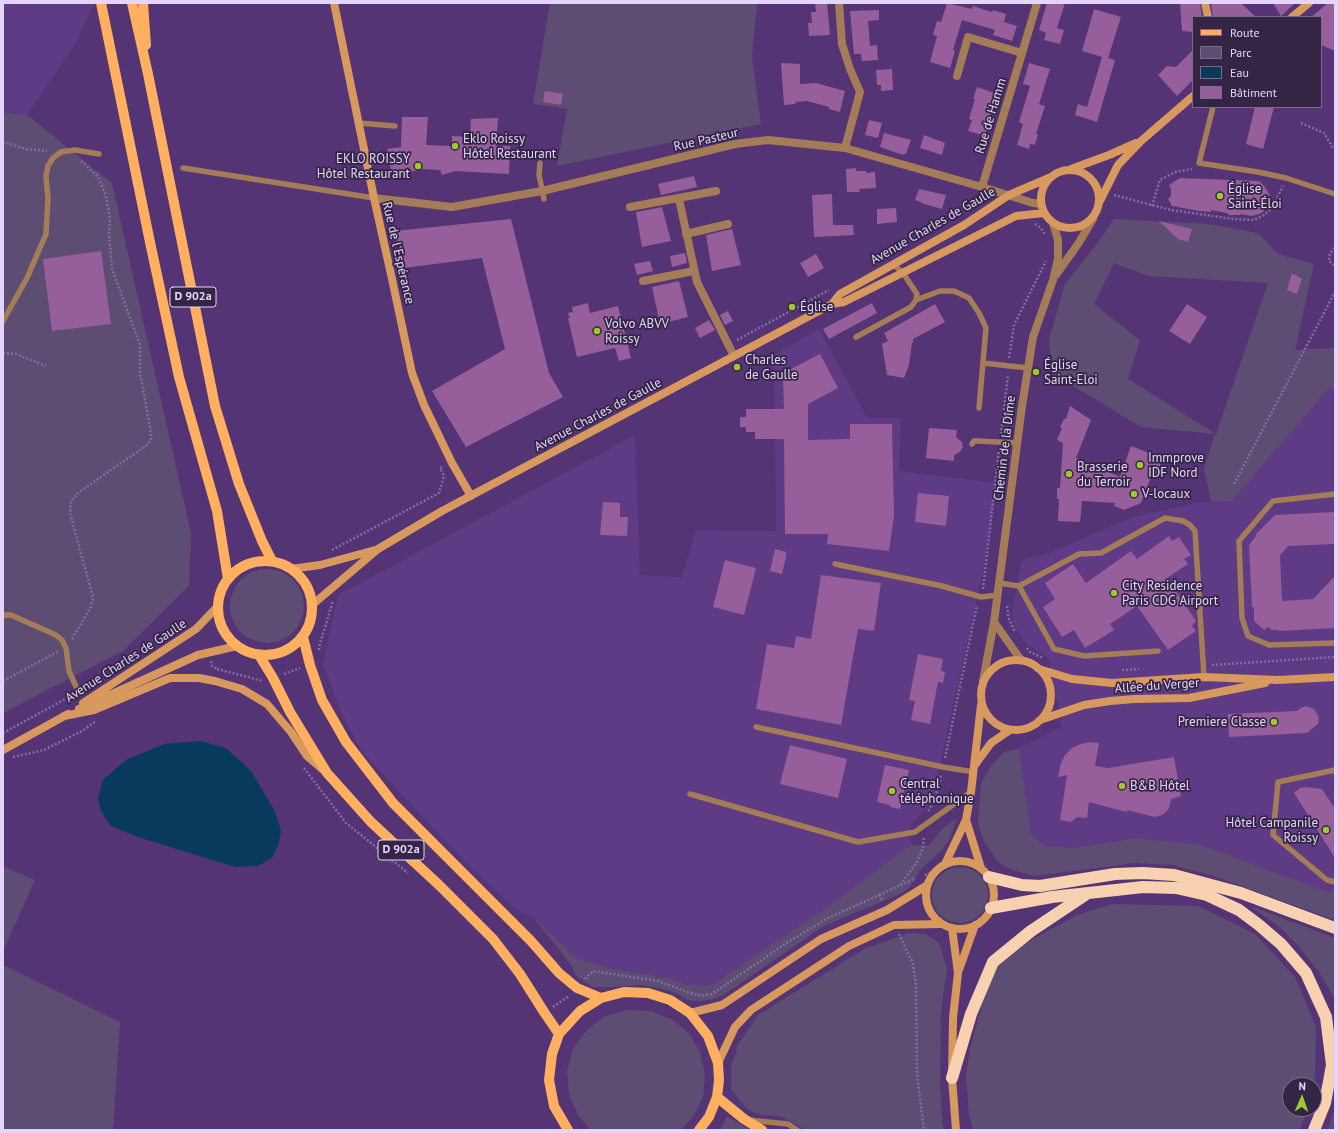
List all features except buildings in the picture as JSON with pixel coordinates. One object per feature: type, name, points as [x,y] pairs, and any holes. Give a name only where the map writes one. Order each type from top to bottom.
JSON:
[{"type":"highway","points":[[989,877],[1022,885],[1040,886],[1114,874],[1142,873],[1174,875],[1241,893],[1335,928]]},
{"type":"highway","points":[[991,908],[1052,897],[1143,887],[1176,888],[1207,895],[1239,910],[1281,944],[1306,973],[1326,1017],[1332,1065],[1325,1103],[1314,1130]]},
{"type":"highway","points":[[952,1078],[971,1014],[993,962],[1031,931],[1087,893]]},
{"type":"main road","name":"D 902a","points":[[101,3],[179,377],[217,511],[228,579]]},
{"type":"main road","name":"D 902a","points":[[132,3],[148,74],[215,406],[239,484],[272,562]]},
{"type":"main road","points":[[144,3],[148,74]]},
{"type":"main road","points":[[260,561],[272,562],[282,564],[291,569],[301,578],[309,590],[312,615],[309,626],[303,637],[294,646],[283,652],[271,655],[258,655],[247,652],[237,646],[226,635],[220,621],[218,606],[219,597],[228,579],[247,564],[260,561]]},
{"type":"main road","name":"D 902a","points":[[303,637],[310,665],[322,700],[346,742],[388,797],[531,941],[559,972],[577,988],[601,998]]},
{"type":"main road","name":"D 902a","points":[[258,655],[273,678],[290,712],[327,773],[371,822],[439,885],[493,939],[520,974],[559,1034]]},
{"type":"main road","points":[[568,1130],[554,1106],[549,1080],[552,1054],[559,1034],[580,1011],[601,998],[624,992],[648,993],[670,1000],[690,1013],[708,1036],[718,1063],[719,1080],[717,1097],[709,1117],[699,1130]]},
{"type":"main road","points":[[717,1097],[744,1120],[762,1130]]},
{"type":"street","name":"Rue de l'Espérance","points":[[334,3],[358,123],[412,373],[424,405],[452,463],[471,496]]},
{"type":"street","points":[[839,3],[842,44],[850,69],[860,92],[845,148]]},
{"type":"street","name":"Rue de Hamm","points":[[982,187],[1037,3]]},
{"type":"street","points":[[1205,3],[1208,16]]},
{"type":"street","points":[[1293,16],[1309,3]]},
{"type":"street","points":[[957,76],[968,37],[1022,53]]},
{"type":"street","points":[[1141,141],[1070,170],[1056,173],[1050,177],[1044,185],[1041,194],[1041,204],[1044,214],[1053,223],[1069,229],[1078,228],[1086,224],[1098,211],[1100,202],[1118,165],[1141,141],[1192,97]]},
{"type":"street","name":"Rue Pasteur","points":[[374,198],[452,206],[543,195],[735,144],[768,140],[845,148],[1033,203],[1041,204]]},
{"type":"street","points":[[1070,170],[1080,171],[1089,176],[1095,183],[1099,192],[1100,202]]},
{"type":"street","name":"Avenue Charles de Gaulle","points":[[832,304],[840,294],[964,225],[1009,195],[1050,177]]},
{"type":"street","points":[[630,207],[716,191]]},
{"type":"street","points":[[679,198],[697,282],[734,356]]},
{"type":"street","name":"Avenue Charles de Gaulle","points":[[312,605],[378,549],[442,511],[832,304],[844,302],[1016,216],[1044,214]]},
{"type":"street","name":"Chemin de la Dîme","points":[[1053,280],[1078,244],[1093,218]]},
{"type":"street","name":"Chemin de la Dîme","points":[[983,681],[998,595],[1017,444],[1033,336],[1053,280],[1058,259],[1058,240],[1053,223]]},
{"type":"street","points":[[686,234],[728,224]]},
{"type":"street","points":[[644,281],[694,271]]},
{"type":"street","name":"Avenue Charles de Gaulle","points":[[291,569],[320,565],[378,549]]},
{"type":"street","name":"Avenue Charles de Gaulle","points":[[64,716],[119,678],[196,629],[218,606]]},
{"type":"street","points":[[994,622],[1021,660]]},
{"type":"street","name":"Avenue Charles de Gaulle","points":[[3,750],[64,716],[198,655],[237,646]]},
{"type":"street","points":[[1009,660],[1021,660],[1039,668],[1046,677],[1050,688],[1051,700],[1047,711],[1040,720],[1021,730],[1010,730],[1000,727],[992,721],[982,704],[980,692],[983,681],[990,671],[998,664],[1009,660]]},
{"type":"street","name":"Allée du Verger","points":[[1039,668],[1072,679],[1112,683],[1204,677],[1278,680],[1335,677]]},
{"type":"street","points":[[64,716],[94,710],[170,678],[199,678],[215,681],[242,689],[267,704],[291,732],[307,756],[327,773]]},
{"type":"street","name":"Allée du Verger","points":[[1040,720],[1084,705],[1134,699],[1189,698],[1278,680]]},
{"type":"street","points":[[945,864],[966,820],[982,704]]},
{"type":"street","points":[[974,768],[991,743],[1010,730]]},
{"type":"street","points":[[966,820],[981,868]]},
{"type":"street","points":[[718,1063],[735,1027],[751,1010],[849,946],[894,925],[941,924],[952,928],[964,929],[975,925],[987,915],[991,908],[994,893],[989,877],[981,868],[973,863],[954,861],[945,864],[935,871],[930,878],[926,886],[925,897],[928,908],[933,917],[941,924]]},
{"type":"street","points":[[690,1013],[722,1005],[821,939],[887,910],[926,886]]},
{"type":"street","points":[[958,973],[975,925]]},
{"type":"street","points":[[952,928],[958,973],[954,1018],[952,1078],[956,1130]]},
{"type":"lane","points":[[1213,108],[1199,163],[1286,178],[1335,194]]},
{"type":"lane","points":[[358,123],[395,126]]},
{"type":"lane","points":[[3,321],[27,278],[46,234],[48,199],[46,176],[48,166],[53,158],[61,152],[75,150],[99,154]]},
{"type":"lane","points":[[540,163],[539,175],[543,195]]},
{"type":"lane","points":[[183,168],[374,198]]},
{"type":"lane","points":[[893,264],[903,273],[916,294],[916,300]]},
{"type":"lane","points":[[856,337],[910,307],[916,300],[940,291],[954,291],[969,298],[979,313],[986,328],[979,408]]},
{"type":"lane","points":[[983,363],[1028,368]]},
{"type":"lane","points":[[972,444],[974,441],[978,441],[1017,444]]},
{"type":"lane","points":[[1335,494],[1273,501],[1238,541],[1242,618],[1248,636],[1269,645],[1335,643]]},
{"type":"lane","points":[[999,583],[1019,586],[1079,554],[1102,553],[1165,518],[1183,520],[1195,531],[1204,677]]},
{"type":"lane","points":[[836,564],[942,586],[981,597],[998,595]]},
{"type":"lane","points":[[1019,586],[1054,649],[1084,656],[1158,651]]},
{"type":"lane","points":[[3,615],[11,615],[56,635],[62,640],[66,648],[69,671],[78,691]]},
{"type":"lane","points":[[756,727],[943,767],[974,768]]},
{"type":"lane","points":[[1335,770],[1278,782],[1273,835],[1327,880],[1335,882]]},
{"type":"lane","points":[[690,794],[858,842],[915,832],[971,792]]},
{"type":"lane","points":[[744,1120],[788,1124],[797,1130]]},
{"type":"path","points":[[1301,123],[1324,133],[1333,148]]},
{"type":"path","points":[[3,142],[26,149],[61,152],[76,157],[98,177],[106,196],[110,219],[112,268],[140,344],[140,372],[151,433],[151,440],[146,446],[79,492],[71,501],[70,513],[94,597],[91,607],[66,648],[3,681]]},
{"type":"path","points":[[1152,206],[1160,180],[1175,172],[1191,170],[1199,163]]},
{"type":"path","points":[[1112,194],[1171,210],[1254,220],[1264,215],[1271,209],[1286,178]]},
{"type":"path","points":[[1030,222],[1041,228],[1049,240]]},
{"type":"path","points":[[1335,248],[1330,253],[1329,261],[1335,266]]},
{"type":"path","points":[[924,816],[934,802],[943,767],[976,608],[981,597],[1014,325],[1049,256]]},
{"type":"path","points":[[728,345],[833,288]]},
{"type":"path","points":[[1234,484],[1335,292]]},
{"type":"path","points":[[3,353],[16,354],[46,366]]},
{"type":"path","points":[[3,733],[78,691]]},
{"type":"path","points":[[10,758],[44,750],[82,731],[102,718]]},
{"type":"path","points":[[900,885],[918,862],[923,848],[924,833]]},
{"type":"path","points":[[880,895],[935,871]]},
{"type":"path","points":[[544,1012],[571,995],[577,988]]},
{"type":"shaded area","points":[[3,3],[94,3],[76,43],[27,115],[3,112]]},
{"type":"shaded area","points":[[819,329],[867,418],[901,418],[899,471],[997,483],[984,566],[932,801],[911,825],[911,845],[820,912],[715,983],[706,986],[688,985],[671,979],[609,968],[576,958],[533,917],[517,910],[470,867],[362,752],[342,714],[323,664],[338,595],[635,435],[640,575],[682,577],[696,530],[776,531],[774,355]]},
{"type":"shaded area","points":[[1330,387],[1335,388],[1335,890],[1331,893],[1135,838],[1073,848],[1046,846],[1031,834],[1019,748],[1062,727],[1048,657],[1027,644],[1017,631],[1013,622],[1012,613],[1022,559],[1044,555],[1133,517],[1196,503],[1232,501]]},
{"type":"green space","points":[[550,3],[757,3],[752,56],[761,124],[557,166],[567,109],[533,104]]},
{"type":"green space","points":[[3,112],[27,115],[112,183],[191,533],[189,586],[123,651],[3,713]]},
{"type":"green space","points":[[1114,219],[1208,224],[1258,233],[1278,254],[1314,264],[1295,350],[1335,348],[1335,388],[1330,387],[1232,501],[1211,502],[1204,468],[1215,434],[1141,427],[1052,373],[1049,339],[1065,284]],"holes":[[[1114,263],[1148,276],[1268,283],[1216,434],[1128,379],[1140,340],[1094,304]]]},
{"type":"green space","points":[[267,569],[288,575],[298,585],[304,606],[298,627],[288,637],[267,643],[246,637],[236,627],[230,606],[236,585],[246,575]]},
{"type":"green space","points":[[1019,748],[1031,834],[1046,846],[1073,848],[1135,838],[1201,845],[1330,893],[1333,889],[1335,890],[1335,920],[1214,876],[1172,865],[1135,863],[1035,876],[1015,871],[999,863],[983,840],[978,821],[981,783],[991,766],[1004,752]]},
{"type":"green space","points":[[957,819],[950,838],[942,850],[920,870],[910,887],[902,893],[824,926],[725,994],[715,999],[701,1001],[687,1000],[678,994],[659,988],[641,985],[592,987],[576,976],[572,966],[533,917],[576,958],[609,968],[671,979],[688,985],[706,986],[715,983],[820,912],[911,845],[928,846],[945,826]]},
{"type":"green space","points":[[3,866],[35,880],[3,951]]},
{"type":"green space","points":[[954,867],[966,867],[976,871],[984,879],[988,889],[988,901],[984,911],[976,919],[966,923],[954,923],[944,919],[936,911],[932,901],[932,889],[936,879],[944,871]]},
{"type":"green space","points":[[1112,904],[1198,906],[1255,934],[1295,977],[1316,1027],[1315,1077],[1282,1077],[1282,1117],[1304,1117],[1300,1130],[973,1130],[969,1114],[966,1076],[970,1049],[983,1000],[997,967],[1026,943],[1077,915]]},
{"type":"green space","points":[[1250,906],[1335,938],[1335,1004],[1334,998],[1319,972],[1300,948],[1280,927]]},
{"type":"green space","points":[[909,933],[926,934],[939,943],[947,969],[941,1012],[940,1086],[943,1130],[806,1130],[780,1116],[760,1115],[748,1110],[731,1090],[731,1064],[736,1054],[737,1046],[758,1015],[866,948]]},
{"type":"green space","points":[[3,965],[120,1022],[113,1130],[3,1130]]},
{"type":"green space","points":[[627,1010],[650,1011],[671,1019],[689,1033],[700,1052],[705,1075],[703,1097],[693,1117],[681,1130],[591,1130],[578,1115],[569,1094],[567,1071],[573,1049],[587,1030],[605,1016]]},
{"type":"green space","points":[[1335,1107],[1335,1125],[1331,1130],[1328,1130]]},
{"type":"green space","points":[[727,1116],[749,1130],[721,1130]]},
{"type":"water","points":[[200,741],[226,748],[251,771],[274,810],[281,830],[279,843],[272,858],[258,866],[235,867],[138,837],[111,826],[101,811],[98,798],[103,780],[126,760],[164,744]]},
{"type":"place","name":"Eklo Roissy Hôtel Restaurant","points":[[455,146]]},
{"type":"place","name":"EKLO ROISSY Hôtel Restaurant","points":[[418,166]]},
{"type":"place","name":"Église Saint-Éloi","points":[[1220,196]]},
{"type":"place","name":"Église","points":[[792,307]]},
{"type":"place","name":"Volvo ABVV Roissy","points":[[597,331]]},
{"type":"place","name":"Charles de Gaulle","points":[[737,367]]},
{"type":"place","name":"Église Saint-Eloi","points":[[1036,372]]},
{"type":"place","name":"Immprove IDF Nord","points":[[1140,465]]},
{"type":"place","name":"Brasserie du Terroir","points":[[1069,474]]},
{"type":"place","name":"V-locaux","points":[[1134,494]]},
{"type":"place","name":"City Residence Paris CDG Airport","points":[[1114,593]]},
{"type":"place","name":"Premiere Classe","points":[[1274,722]]},
{"type":"place","name":"B&B Hôtel","points":[[1122,786]]},
{"type":"place","name":"Central téléphonique","points":[[892,791]]},
{"type":"place","name":"Hôtel Campanile Roissy","points":[[1326,830]]}]
